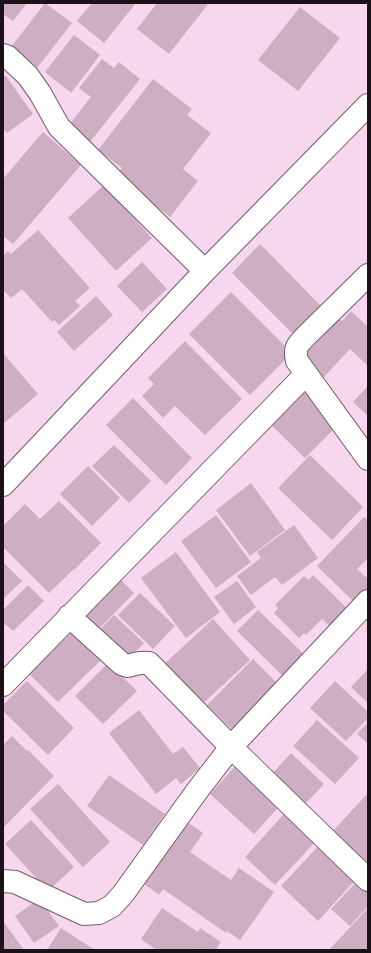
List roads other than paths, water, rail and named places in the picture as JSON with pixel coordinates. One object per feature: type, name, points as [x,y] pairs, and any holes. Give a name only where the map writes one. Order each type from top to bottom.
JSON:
[{"type":"street","points":[[3,56],[8,57],[28,76],[40,93],[59,127],[205,271]]},
{"type":"street","points":[[3,485],[205,271],[368,105]]},
{"type":"street","points":[[368,275],[298,344],[295,352],[297,361],[368,459]]},
{"type":"street","points":[[3,685],[306,374]]},
{"type":"street","points":[[3,881],[15,882],[84,914],[99,913],[112,906],[123,894],[231,747],[368,601]]},
{"type":"street","points":[[70,616],[122,664],[128,666],[135,663],[149,663],[231,747],[368,880]]}]
